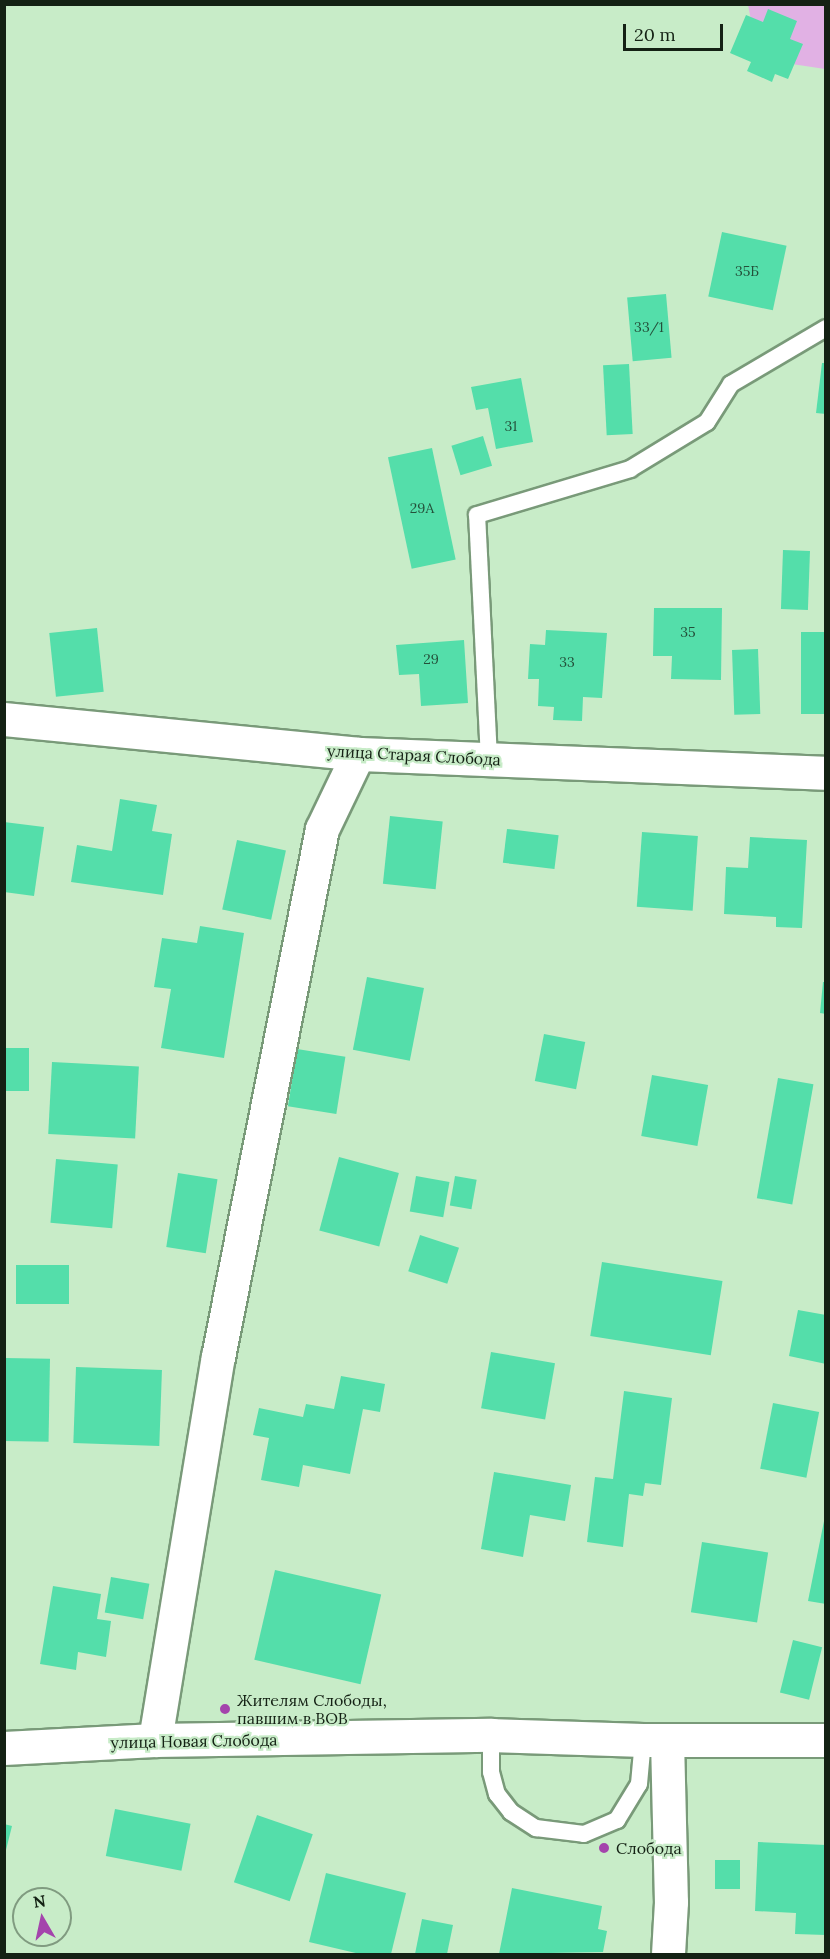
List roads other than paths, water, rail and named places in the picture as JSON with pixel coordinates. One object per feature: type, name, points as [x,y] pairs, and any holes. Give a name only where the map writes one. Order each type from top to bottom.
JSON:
[{"type":"street","name":"улица Старая Слобода","points":[[4,719],[358,753],[825,773]]},
{"type":"street","points":[[155,1740],[218,1356],[322,829],[358,753]]},
{"type":"street","name":"улица Новая Слобода","points":[[4,1748],[155,1740],[491,1735],[655,1740]]},
{"type":"street","points":[[668,1954],[661,1900],[655,1740],[825,1740]]},
{"type":"lane","points":[[489,759],[477,515],[630,469],[707,422],[731,384],[825,328]]},
{"type":"lane","points":[[491,1735],[491,1772],[497,1794],[511,1812],[536,1828],[584,1834],[617,1820],[639,1784],[655,1740]]},
{"type":"place","name":"Жителям Слободы, павшим в ВОВ","points":[[225,1709]]},
{"type":"place","name":"Слобода","points":[[604,1848]]}]
